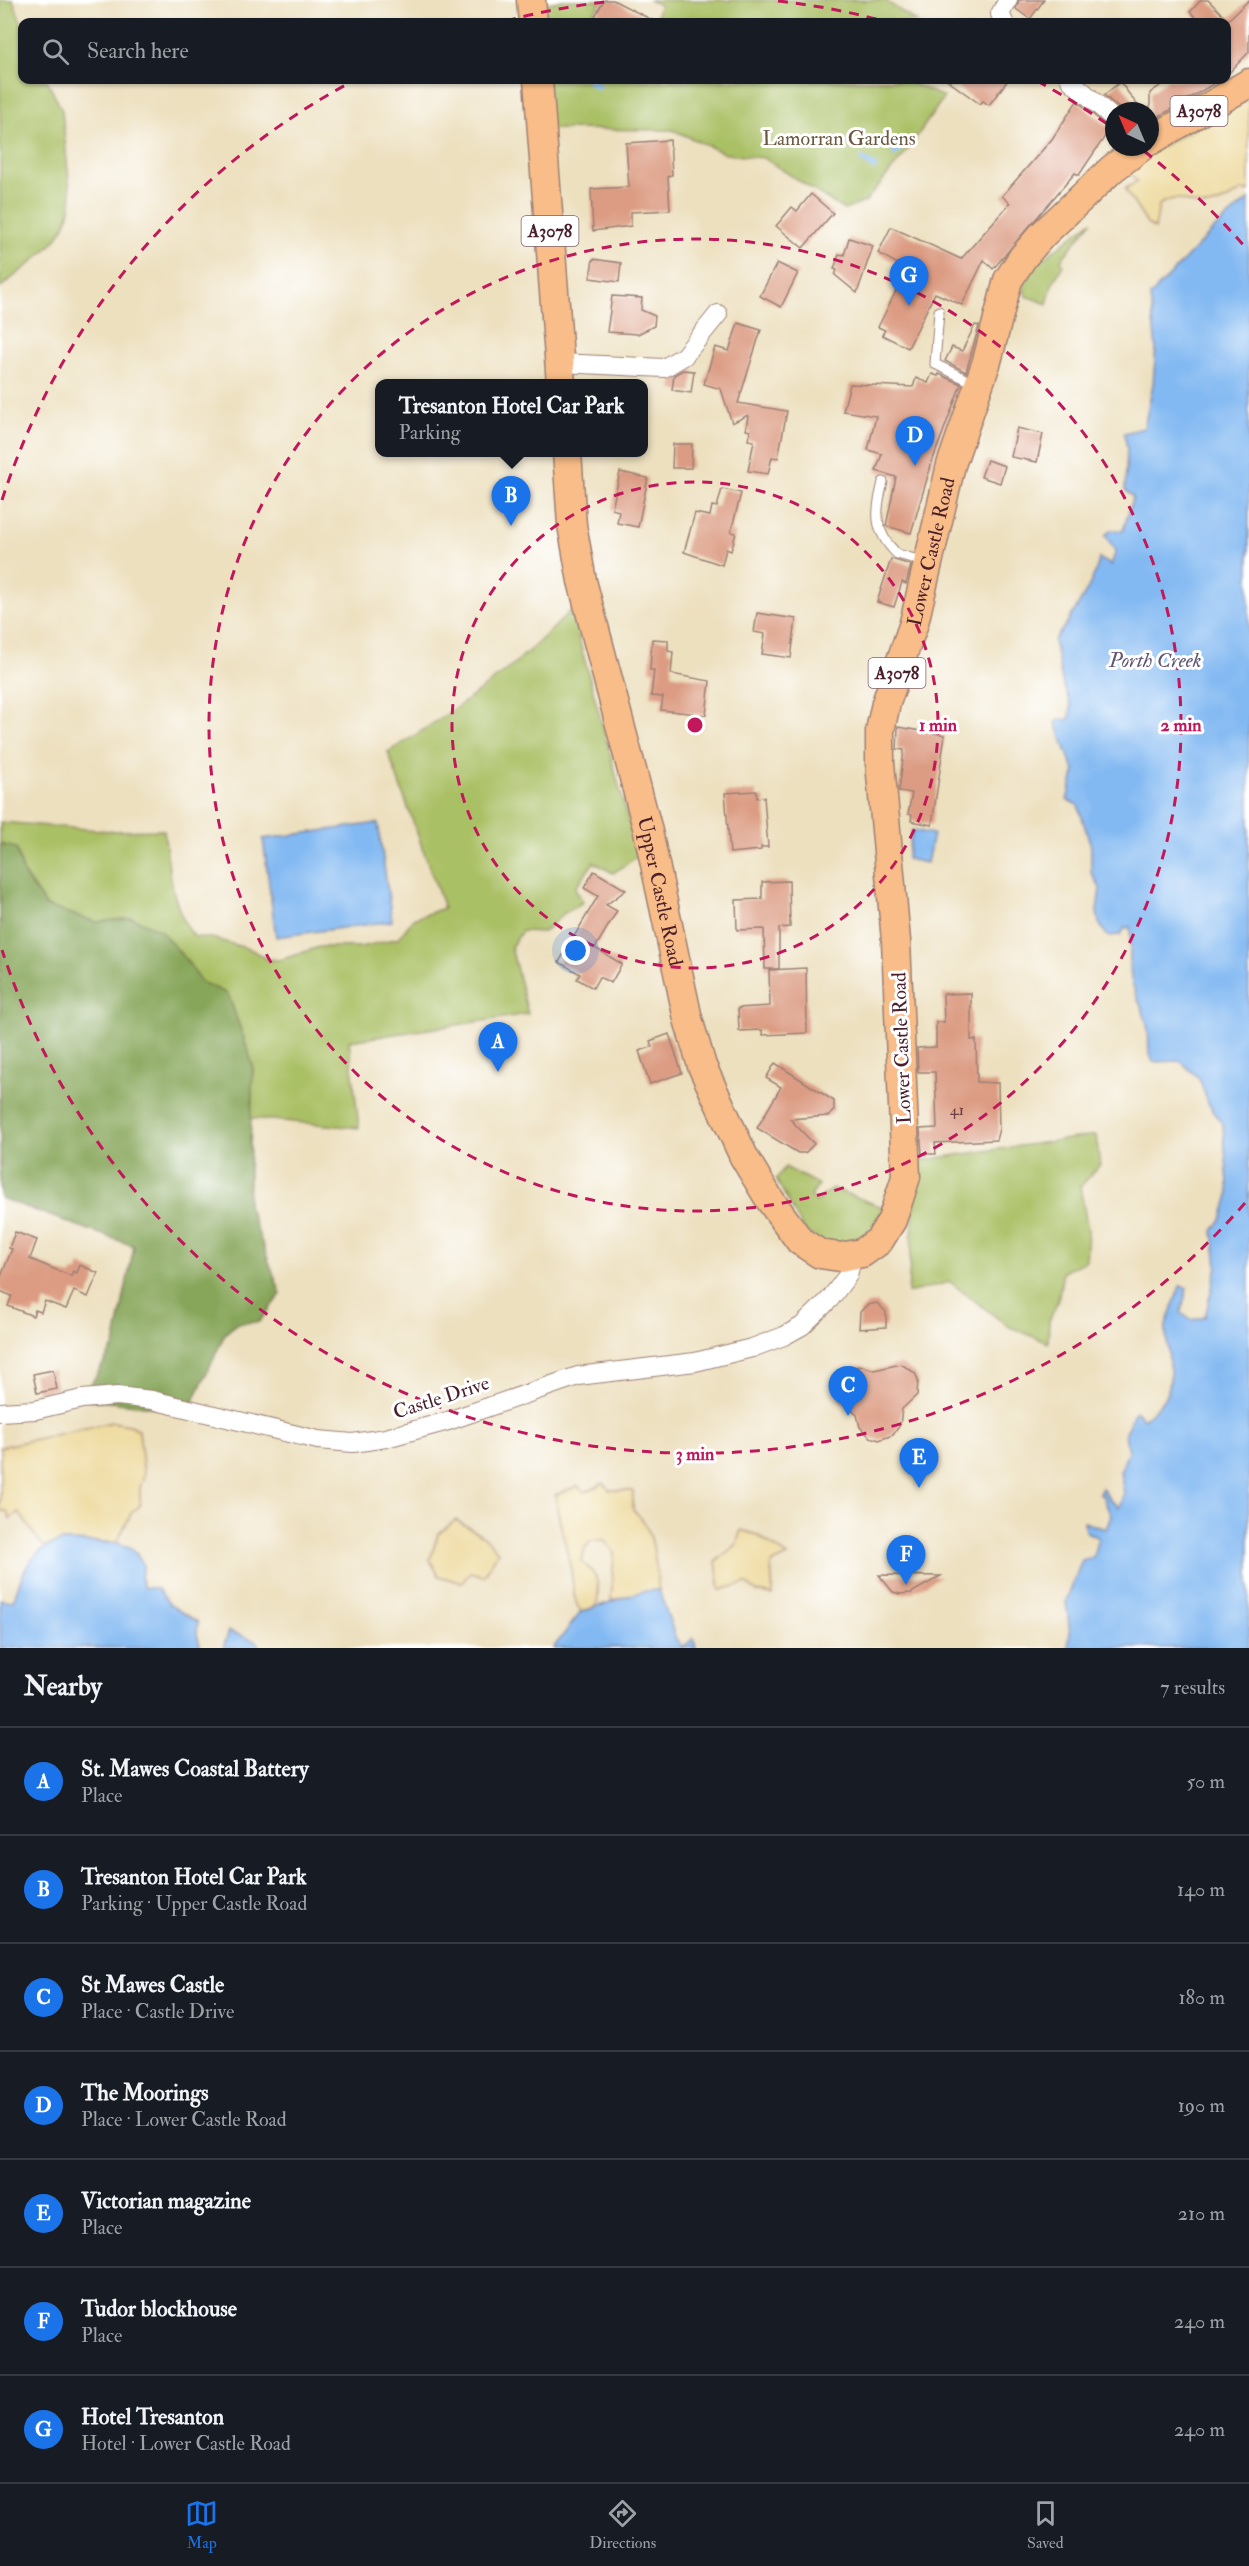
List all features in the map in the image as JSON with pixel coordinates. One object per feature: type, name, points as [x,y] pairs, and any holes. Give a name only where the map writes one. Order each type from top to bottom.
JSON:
[{"type":"main road","points":[[531,0],[533,18]]},
{"type":"main road","name":"Lower Castle Road","points":[[1159,135],[1249,83]]},
{"type":"main road","name":"A3078","points":[[538,84],[560,373]]},
{"type":"main road","name":"Lower Castle Road","points":[[858,1254],[879,1241],[892,1220],[906,1177],[896,941],[879,746],[886,703],[914,623],[948,476],[978,385],[1008,279],[1042,235],[1128,156]]},
{"type":"main road","name":"Upper Castle Road","points":[[567,457],[572,525],[582,581],[650,838],[688,1019],[702,1066],[744,1157],[793,1232],[813,1252],[827,1255],[858,1254]]},
{"type":"street","points":[[1002,18],[1000,14],[1008,0]]},
{"type":"street","points":[[1075,84],[1105,111]]},
{"type":"street","points":[[560,373],[664,368],[684,356],[718,314]]},
{"type":"street","name":"Castle Drive","points":[[0,1412],[35,1410],[82,1399],[117,1396],[152,1400],[318,1440],[353,1443],[386,1438],[448,1420],[578,1376],[695,1362],[752,1348],[783,1336],[802,1326],[830,1299],[848,1275],[858,1254]]},
{"type":"lane","points":[[939,312],[936,364],[978,385]]},
{"type":"lane","points":[[883,482],[876,518],[886,539],[897,554],[928,563]]},
{"type":"green space","points":[[0,0],[13,0],[20,18],[18,84],[49,84],[62,111],[71,201],[69,215],[55,240],[0,288]]},
{"type":"green space","points":[[562,0],[602,0],[591,18],[542,18],[541,5]]},
{"type":"green space","points":[[649,0],[884,0],[911,18],[656,18],[660,5]]},
{"type":"green space","name":"Lamorran Gardens","points":[[546,84],[913,84],[944,97],[904,155],[865,202],[844,210],[764,158],[726,154],[673,130],[550,129]]},
{"type":"green space","points":[[1092,221],[1061,260],[1063,265],[1052,285],[1047,304],[1026,296],[1023,285],[1039,262]]},
{"type":"green space","points":[[571,610],[638,856],[613,873],[594,862],[575,888],[583,902],[563,914],[544,932],[522,931],[511,947],[528,1014],[349,1041],[359,1128],[251,1118],[253,1065],[228,994],[201,982],[187,961],[133,918],[96,922],[46,906],[24,874],[16,848],[0,844],[0,822],[110,831],[164,830],[176,901],[187,927],[195,937],[212,938],[252,950],[266,959],[280,960],[319,947],[361,947],[399,938],[413,919],[444,908],[388,752],[485,687],[551,631]]},
{"type":"green space","points":[[0,844],[16,848],[24,875],[46,906],[96,922],[133,918],[160,930],[187,961],[201,982],[228,994],[253,1065],[248,1205],[281,1294],[259,1322],[237,1323],[225,1334],[189,1411],[82,1399],[114,1346],[134,1246],[0,1198]]},
{"type":"green space","points":[[1096,1135],[1100,1165],[1080,1187],[1088,1230],[1086,1261],[1063,1272],[1058,1301],[1049,1321],[1048,1343],[1008,1326],[950,1282],[908,1293],[917,1161]]},
{"type":"green space","points":[[785,1167],[819,1185],[810,1197],[816,1202],[832,1188],[888,1209],[857,1244],[829,1247],[804,1230],[776,1179]]},
{"type":"sand","points":[[1249,99],[1249,192],[1243,190],[1225,201],[1209,206],[1178,199],[1166,201],[1159,205],[1155,229],[1147,224],[1125,189],[1137,181],[1124,167],[1144,156],[1159,156],[1159,148]]},
{"type":"sand","points":[[112,1422],[130,1425],[139,1431],[144,1475],[140,1488],[140,1506],[132,1512],[117,1542],[63,1541],[44,1546],[18,1512],[10,1519],[7,1511],[0,1511],[0,1447]]},
{"type":"sand","points":[[604,1483],[609,1490],[633,1491],[633,1510],[646,1527],[653,1547],[659,1590],[643,1591],[611,1601],[614,1552],[604,1540],[591,1541],[585,1548],[582,1562],[596,1577],[597,1606],[581,1612],[575,1597],[555,1495],[578,1486],[584,1492]]},
{"type":"sand","points":[[456,1520],[485,1537],[498,1552],[484,1576],[470,1572],[462,1583],[439,1576],[430,1560],[438,1534]]},
{"type":"sand","points":[[741,1530],[757,1535],[788,1556],[771,1564],[773,1595],[757,1592],[746,1583],[720,1590],[716,1561],[736,1545]]},
{"type":"water","name":"Porth Creek","points":[[1249,199],[1249,1648],[1068,1648],[1070,1632],[1066,1601],[1082,1560],[1093,1557],[1098,1538],[1085,1531],[1084,1522],[1106,1529],[1111,1516],[1099,1493],[1102,1488],[1110,1500],[1119,1507],[1124,1493],[1120,1472],[1128,1452],[1125,1433],[1135,1411],[1144,1419],[1159,1405],[1169,1388],[1170,1371],[1166,1326],[1180,1286],[1187,1288],[1181,1313],[1191,1320],[1205,1317],[1217,1266],[1213,1231],[1223,1216],[1229,1195],[1223,1125],[1208,1103],[1199,1078],[1180,1061],[1153,1062],[1151,1057],[1147,1024],[1131,978],[1130,927],[1125,928],[1120,935],[1107,936],[1099,923],[1097,912],[1100,888],[1091,872],[1091,846],[1078,805],[1067,800],[1075,771],[1056,723],[1059,719],[1067,720],[1070,717],[1071,706],[1062,681],[1054,640],[1087,589],[1099,558],[1111,565],[1116,551],[1105,535],[1112,530],[1123,531],[1133,497],[1125,490],[1127,448],[1124,433],[1144,428],[1153,384],[1156,347],[1150,296],[1215,228]]},
{"type":"water","points":[[378,823],[392,921],[276,937],[263,839]]},
{"type":"water","points":[[912,830],[933,834],[927,863],[907,859]]},
{"type":"water","points":[[63,1541],[117,1543],[132,1548],[144,1565],[141,1576],[143,1587],[158,1589],[170,1605],[198,1622],[197,1634],[201,1648],[0,1648],[0,1599],[13,1601],[29,1563],[42,1550]]},
{"type":"water","points":[[659,1590],[676,1639],[683,1647],[694,1638],[696,1648],[553,1648],[581,1612],[643,1591]]},
{"type":"water","points":[[229,1631],[256,1641],[261,1648],[223,1648]]},
{"type":"building","points":[[604,0],[613,0],[648,18],[594,18]]},
{"type":"building","points":[[1019,0],[1044,0],[1031,18],[1016,9]]},
{"type":"building","points":[[1201,0],[1208,0],[1226,18],[1197,18],[1190,12]]},
{"type":"building","points":[[1249,0],[1249,52],[1231,71],[1230,18]]},
{"type":"building","points":[[952,84],[1005,84],[989,105],[983,101],[980,104]]},
{"type":"building","points":[[1118,84],[1122,84],[1135,102],[1112,102],[1104,95]]},
{"type":"building","points":[[1162,84],[1213,84],[1159,117],[1159,102],[1150,102],[1150,93]]},
{"type":"building","points":[[1077,101],[1105,125],[1105,136],[1079,175],[1075,173],[993,269],[984,260],[962,305],[935,293],[908,348],[882,335],[885,330],[878,327],[907,269],[878,253],[891,227],[961,259],[1010,203],[1002,196],[1052,139]]},
{"type":"building","points":[[670,140],[672,175],[668,176],[670,210],[631,212],[631,226],[593,231],[591,189],[629,187],[626,143]]},
{"type":"building","points":[[811,194],[833,213],[803,248],[776,226],[792,207],[797,211]]},
{"type":"building","points":[[849,238],[873,246],[857,293],[835,275],[837,270],[834,269],[839,254],[844,255]]},
{"type":"building","points":[[593,259],[621,263],[619,282],[590,278]]},
{"type":"building","points":[[777,263],[798,273],[781,307],[760,296]]},
{"type":"building","points":[[612,296],[642,298],[641,310],[655,316],[654,326],[638,334],[607,332]]},
{"type":"building","points":[[738,323],[761,330],[738,403],[787,411],[778,458],[772,457],[768,474],[748,471],[754,441],[748,440],[750,431],[746,430],[748,415],[732,423],[721,389],[704,384],[715,347],[729,351]]},
{"type":"building","points":[[975,325],[979,326],[966,372],[945,361],[952,347],[962,351]]},
{"type":"building","points":[[683,370],[694,371],[691,393],[672,390],[674,375]]},
{"type":"building","points":[[932,374],[938,376],[939,374],[961,384],[932,462],[911,533],[886,526],[896,477],[876,471],[882,454],[868,450],[876,416],[843,411],[850,384],[913,387],[916,378],[928,383]]},
{"type":"building","points":[[1017,428],[1043,434],[1037,462],[1011,457]]},
{"type":"building","points":[[673,444],[692,444],[691,468],[672,468]]},
{"type":"building","points":[[987,460],[1005,466],[1000,483],[981,477]]},
{"type":"building","points":[[620,472],[648,478],[638,527],[617,523],[619,511],[612,509]]},
{"type":"building","points":[[722,489],[741,493],[731,532],[736,533],[731,551],[726,549],[722,565],[684,552],[695,513],[710,516],[712,506],[717,507]]},
{"type":"building","points":[[891,559],[911,565],[906,584],[902,582],[894,607],[877,602]]},
{"type":"building","points":[[757,613],[796,619],[791,658],[762,654],[765,634],[754,632]]},
{"type":"building","points":[[652,639],[668,640],[668,651],[673,652],[671,674],[710,681],[706,715],[661,710],[663,697],[651,696],[654,670],[650,670]]},
{"type":"building","points":[[898,727],[945,735],[932,825],[911,821],[912,815],[908,814],[912,793],[899,791],[904,750],[897,749]]},
{"type":"building","points":[[756,791],[757,798],[764,797],[768,847],[761,847],[761,850],[730,853],[725,793]]},
{"type":"building","points":[[594,871],[626,890],[606,905],[617,911],[595,948],[622,964],[611,983],[599,977],[593,988],[577,979],[580,974],[559,962],[598,896],[584,888]]},
{"type":"building","points":[[789,881],[790,927],[779,928],[779,969],[765,969],[764,929],[737,930],[736,900],[762,899],[762,882]]},
{"type":"building","points":[[806,968],[807,1033],[763,1035],[762,1030],[739,1031],[738,1008],[770,1006],[769,970]]},
{"type":"building","points":[[971,993],[971,1040],[976,1040],[977,1082],[998,1083],[999,1129],[996,1140],[935,1143],[936,1154],[922,1154],[920,1129],[937,1128],[935,1072],[918,1072],[917,1048],[936,1047],[936,1022],[944,1022],[943,994]]},
{"type":"building","points":[[669,1034],[682,1073],[650,1084],[639,1051],[652,1047],[650,1041]]},
{"type":"building","points":[[775,1063],[834,1101],[834,1110],[829,1116],[790,1119],[814,1144],[805,1153],[798,1153],[757,1128],[781,1087],[766,1078]]},
{"type":"building","points":[[15,1232],[37,1240],[30,1259],[71,1276],[73,1271],[77,1273],[80,1265],[98,1273],[88,1297],[74,1291],[66,1309],[45,1301],[41,1312],[35,1310],[33,1316],[8,1306],[12,1296],[0,1291],[0,1279],[12,1249],[9,1248]]},
{"type":"building","points":[[877,1303],[886,1312],[886,1327],[859,1329],[860,1312],[867,1305]]},
{"type":"building","points":[[901,1364],[915,1373],[918,1380],[917,1395],[902,1409],[900,1425],[893,1435],[879,1440],[870,1437],[860,1427],[857,1415],[839,1399],[838,1383],[842,1376],[854,1367],[862,1366],[874,1370]]},
{"type":"building","points":[[53,1370],[57,1389],[37,1393],[33,1374]]},
{"type":"building","points":[[879,1575],[941,1576],[911,1593],[900,1594],[893,1592]]},
{"type":"waterway","points":[[594,84],[598,86]]},
{"type":"waterway","points":[[895,153],[899,149]]},
{"type":"waterway","points":[[863,160],[874,167]]},
{"type":"place","name":"Hotel Tresanton","points":[[909,306]]},
{"type":"place","name":"The Moorings","points":[[915,466]]},
{"type":"place","name":"Tresanton Hotel Car Park","points":[[511,526]]},
{"type":"place","name":"St. Mawes Coastal Battery","points":[[498,1072]]},
{"type":"place","name":"St Mawes Castle","points":[[848,1416]]},
{"type":"place","name":"Victorian magazine","points":[[919,1488]]},
{"type":"place","name":"Tudor blockhouse","points":[[906,1585]]}]
